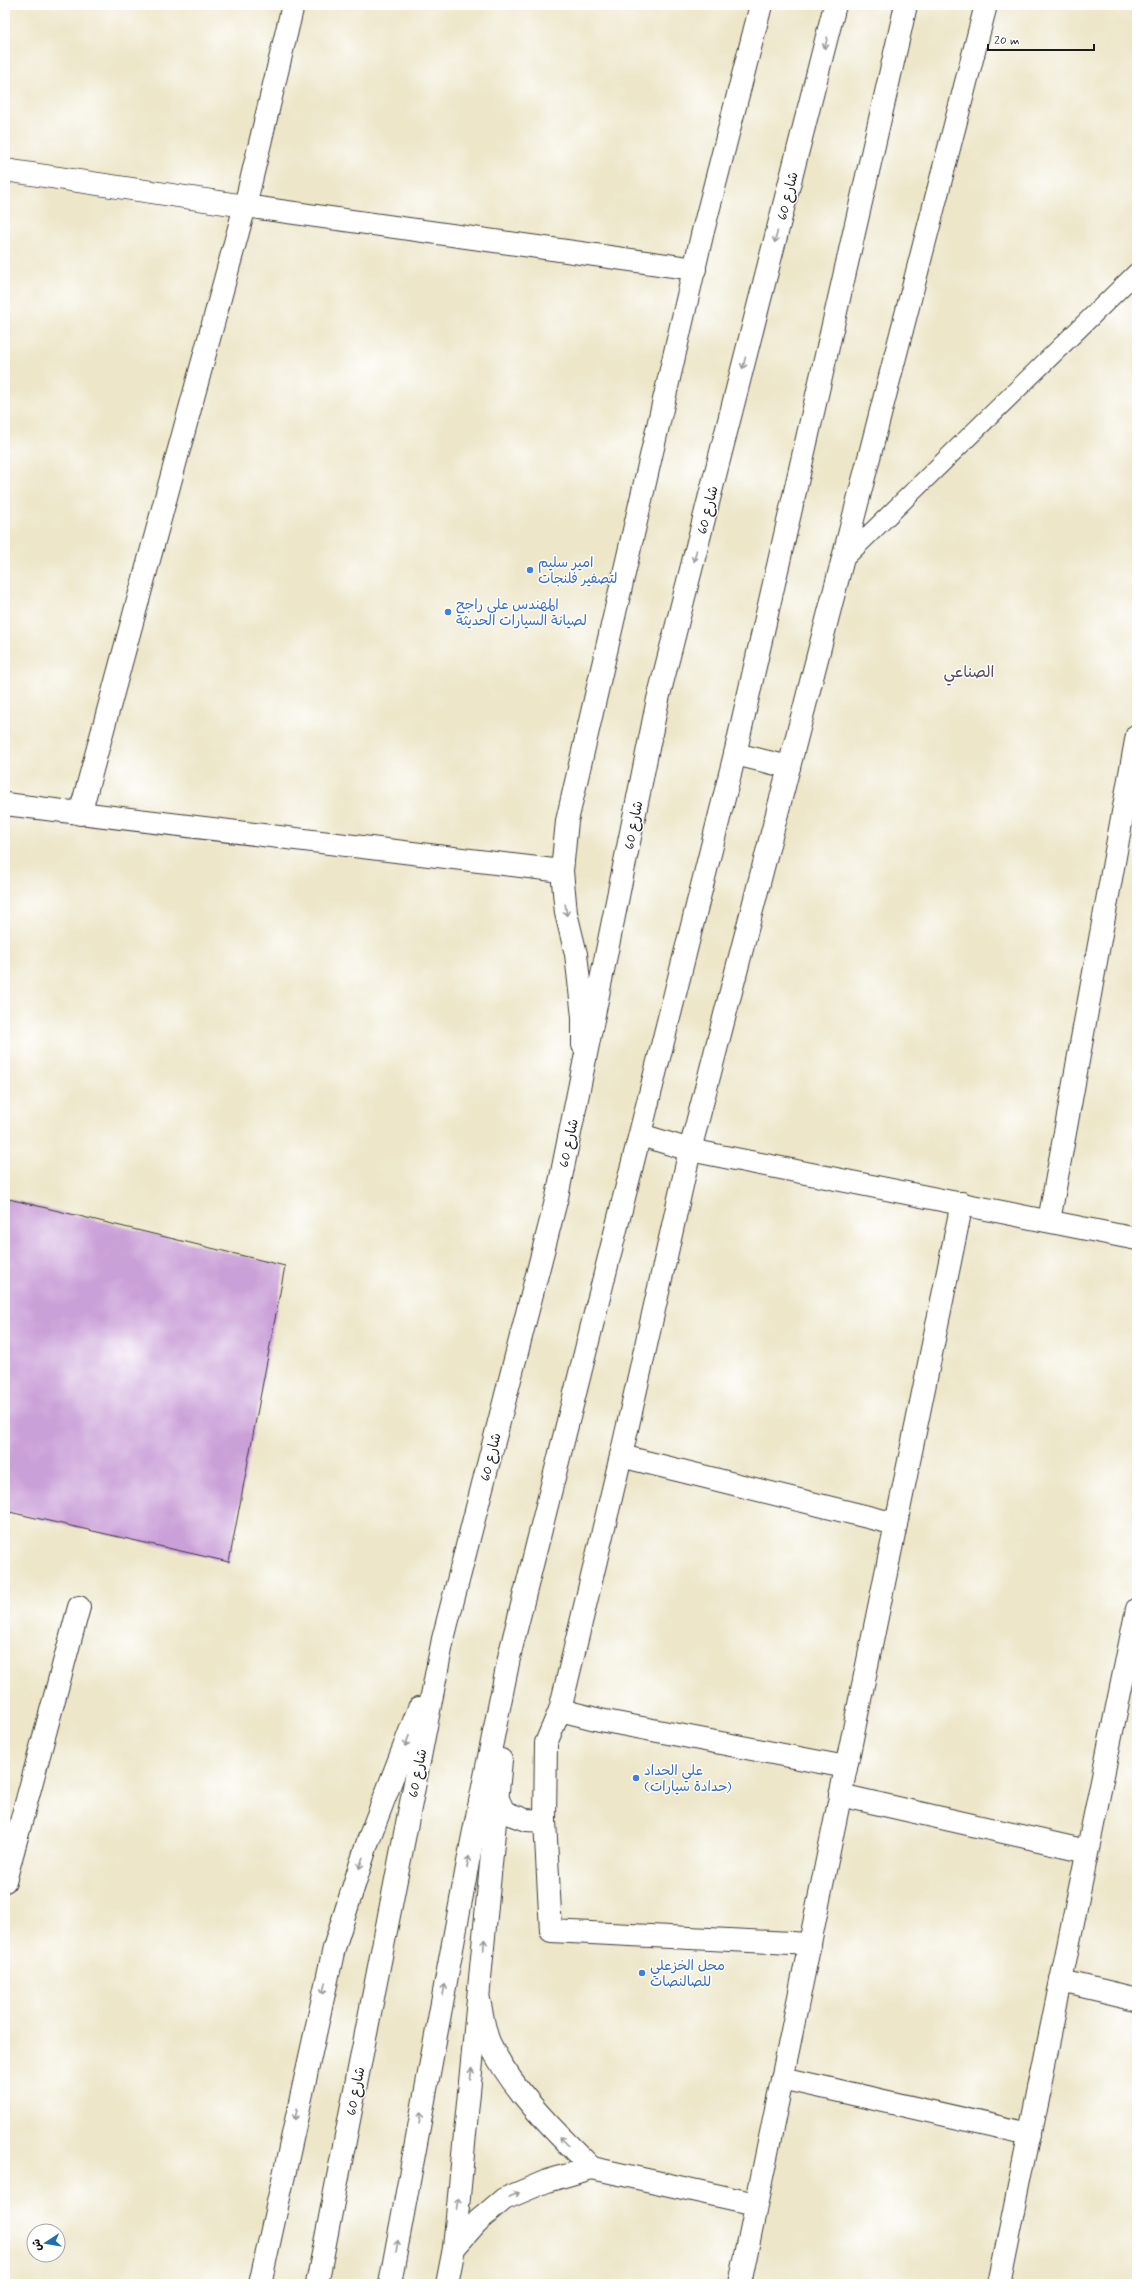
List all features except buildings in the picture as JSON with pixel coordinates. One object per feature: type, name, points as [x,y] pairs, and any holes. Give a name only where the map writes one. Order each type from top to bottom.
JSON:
[{"type":"main road","points":[[80,814],[244,206],[293,5]]},
{"type":"main road","points":[[583,1074],[582,1010],[576,954],[566,913],[562,872],[564,840],[572,796],[695,269],[761,5]]},
{"type":"main road","name":"شارع 60","points":[[317,2284],[444,1639],[557,1197],[658,699],[835,5]]},
{"type":"main road","points":[[390,2284],[469,1854],[510,1653],[641,1135],[735,754],[906,5]]},
{"type":"main road","points":[[810,1944],[551,1931],[545,1821],[546,1743],[560,1710],[621,1456],[690,1150],[986,5]]},
{"type":"main road","points":[[5,170],[244,206],[695,269]]},
{"type":"main road","points":[[1049,1221],[1137,735]]},
{"type":"main road","points":[[735,754],[789,767]]},
{"type":"main road","points":[[5,804],[562,872]]},
{"type":"main road","points":[[641,1135],[690,1150],[1137,1239]]},
{"type":"main road","points":[[740,2284],[962,1203]]},
{"type":"main road","points":[[621,1456],[896,1524]]},
{"type":"main road","points":[[5,1881],[79,1607]]},
{"type":"main road","points":[[999,2284],[1137,1609]]},
{"type":"main road","points":[[260,2284],[334,1948],[368,1841],[444,1639]]},
{"type":"main road","points":[[447,2284],[454,2248],[479,1998],[510,1653]]},
{"type":"main road","points":[[560,1710],[600,1720],[846,1767]]},
{"type":"main road","points":[[840,1795],[1088,1851]]},
{"type":"main road","points":[[497,1796],[504,1812],[526,1820],[545,1821]]},
{"type":"main road","points":[[1061,1982],[1137,1999]]},
{"type":"main road","points":[[479,1998],[489,2041],[505,2068],[531,2104],[560,2137],[592,2168]]},
{"type":"main road","points":[[782,2078],[1030,2134]]},
{"type":"main road","points":[[454,2248],[478,2221],[504,2199],[547,2181],[592,2168],[756,2204]]},
{"type":"lane","points":[[844,559],[1137,272]]},
{"type":"place","name":"امير سليم لتصفير فلنجات","points":[[530,570]]},
{"type":"place","name":"المهندس علي راجح لصيانة السيارات الحديثة","points":[[448,612]]},
{"type":"place","name":"علي الحداد (حدادة سيارات)","points":[[636,1778]]},
{"type":"place","name":"محل الخزعلي للصالنصات","points":[[642,1973]]},
{"type":"district","name":"الصناعي","points":[[969,671]]}]
